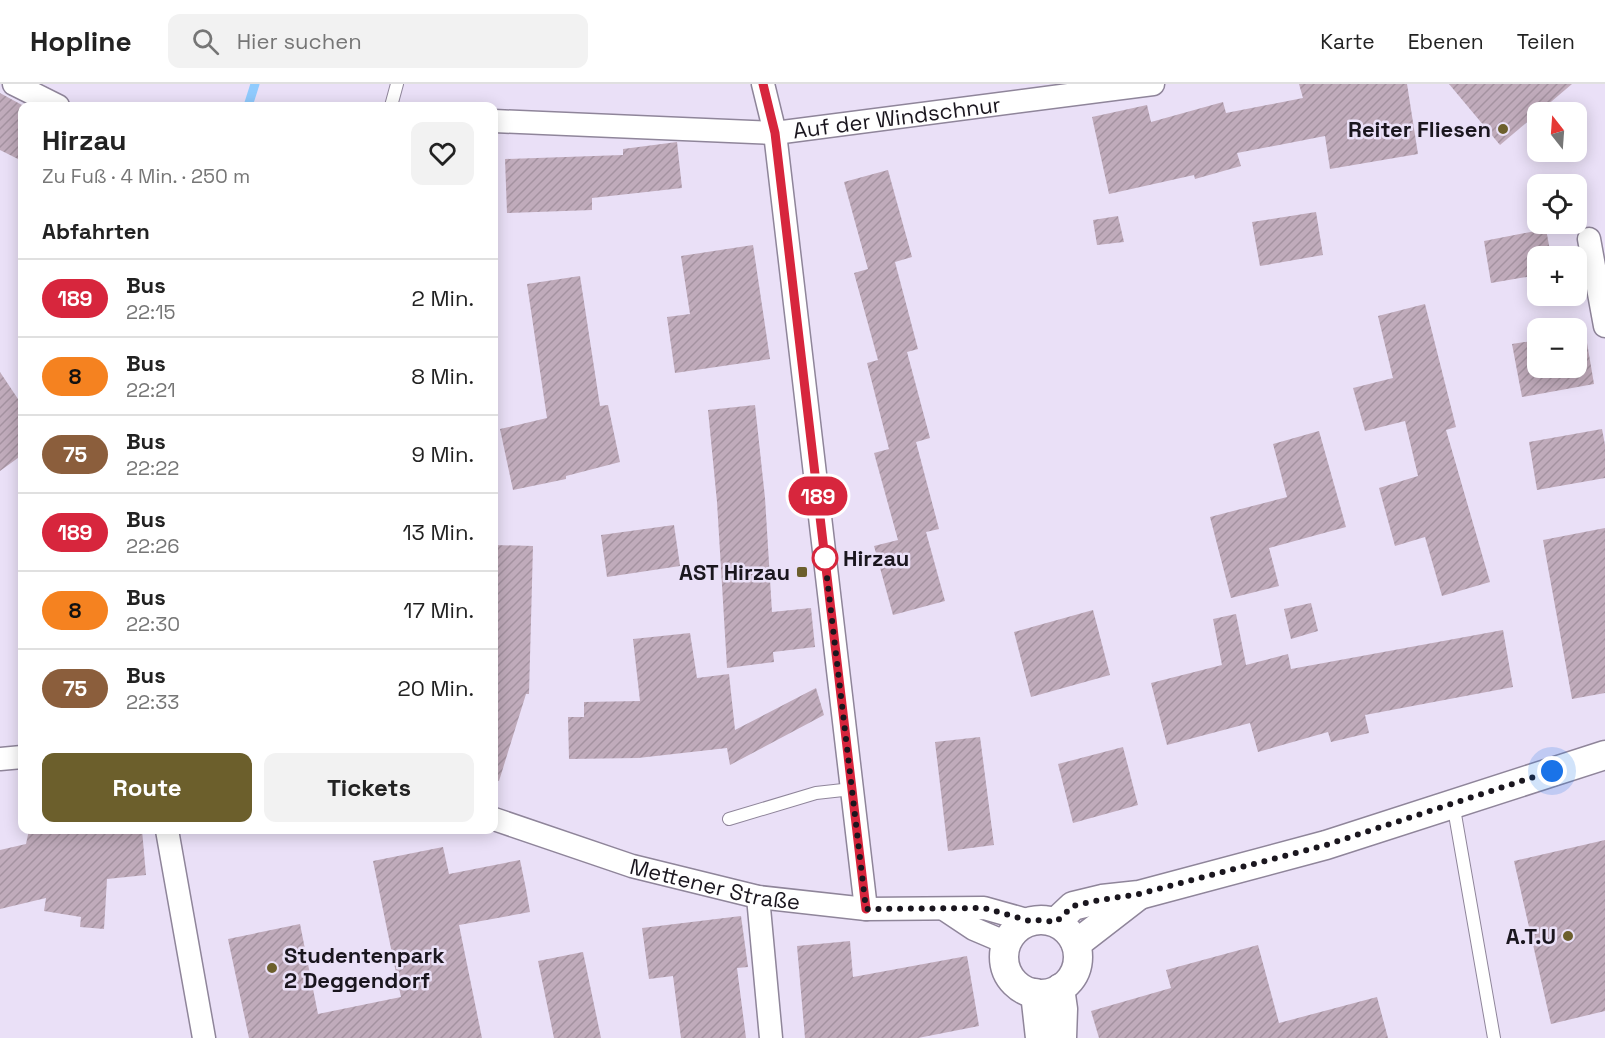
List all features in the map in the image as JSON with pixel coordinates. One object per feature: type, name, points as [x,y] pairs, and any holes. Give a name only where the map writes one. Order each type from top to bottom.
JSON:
[{"type":"street","points":[[14,84],[50,102]]},
{"type":"street","points":[[763,84],[775,133],[866,909]]},
{"type":"street","name":"Auf der Windschnur","points":[[498,121],[775,133],[1153,84]]},
{"type":"street","points":[[1589,240],[1605,326]]},
{"type":"street","points":[[1043,922],[1068,931],[1076,944],[1078,960],[1076,969],[1067,983],[1048,991],[1018,986],[1007,971],[1004,952],[1012,933],[1043,922],[1073,906],[1139,894],[1326,845],[1605,755]]},
{"type":"street","points":[[0,759],[18,757]]},
{"type":"street","name":"Mettener Straße","points":[[498,820],[632,866],[758,897],[866,909],[984,908],[1043,922]]},
{"type":"street","points":[[168,834],[204,1038]]},
{"type":"street","points":[[1076,944],[1139,894]]},
{"type":"street","points":[[758,897],[771,1038]]},
{"type":"street","points":[[944,909],[974,929],[1007,943]]},
{"type":"street","points":[[1040,1038],[1048,991]]},
{"type":"street","points":[[1048,991],[1063,1009],[1062,1038]]},
{"type":"lane","points":[[392,102],[397,84]]},
{"type":"lane","points":[[729,819],[816,793],[852,789]]},
{"type":"lane","points":[[1453,803],[1494,1038]]},
{"type":"building","points":[[1299,84],[1407,84],[1418,154],[1330,169],[1325,136],[1237,153],[1241,166],[1195,179],[1194,175],[1109,194],[1092,117],[1147,105],[1151,122],[1223,102],[1226,113],[1303,98]]},
{"type":"building","name":"Reiter Fliesen","points":[[1449,84],[1572,84],[1551,102],[1527,102],[1527,122],[1500,145]]},
{"type":"building","points":[[0,93],[18,103],[18,159],[0,150]]},
{"type":"building","points":[[677,142],[682,188],[592,198],[592,210],[507,213],[505,159],[623,155],[623,149]]},
{"type":"building","points":[[888,170],[912,257],[895,262],[918,349],[907,352],[930,438],[916,442],[939,529],[926,532],[945,601],[893,615],[874,546],[898,540],[874,453],[889,449],[867,363],[878,360],[854,273],[868,269],[844,182]]},
{"type":"building","points":[[1316,212],[1323,255],[1260,266],[1252,222]]},
{"type":"building","points":[[1118,216],[1124,242],[1097,245],[1093,220]]},
{"type":"building","points":[[1527,233],[1547,234],[1549,246],[1527,246],[1527,277],[1491,283],[1484,241]]},
{"type":"building","points":[[753,245],[770,359],[675,373],[667,317],[690,314],[681,256]]},
{"type":"building","points":[[580,276],[600,406],[608,405],[620,462],[566,476],[566,479],[513,490],[500,429],[547,418],[527,284]]},
{"type":"building","points":[[1425,304],[1456,427],[1446,430],[1490,582],[1442,596],[1425,537],[1395,546],[1379,488],[1418,476],[1405,421],[1365,431],[1353,388],[1393,378],[1378,316]]},
{"type":"building","points":[[1527,342],[1527,378],[1587,378],[1587,343],[1594,384],[1522,397],[1512,344]]},
{"type":"building","points":[[0,372],[18,399],[18,458],[0,471]]},
{"type":"building","points":[[755,405],[765,498],[772,612],[811,608],[815,647],[773,652],[774,662],[727,668],[717,502],[708,410]]},
{"type":"building","points":[[1602,429],[1605,445],[1605,478],[1537,490],[1529,442]]},
{"type":"building","points":[[1319,431],[1346,527],[1269,548],[1279,586],[1231,598],[1210,517],[1287,497],[1273,444]]},
{"type":"building","points":[[674,525],[680,566],[607,577],[601,535]]},
{"type":"building","points":[[1605,528],[1605,693],[1572,699],[1543,540]]},
{"type":"building","points":[[498,545],[533,546],[529,694],[526,694],[499,781]]},
{"type":"building","points":[[1311,603],[1318,631],[1291,639],[1284,609]]},
{"type":"building","points":[[1093,610],[1110,675],[1031,697],[1014,632]]},
{"type":"building","points":[[1236,614],[1246,665],[1288,654],[1291,669],[1503,630],[1513,687],[1365,715],[1369,733],[1331,742],[1328,732],[1258,752],[1250,723],[1167,745],[1151,683],[1222,665],[1213,619]]},
{"type":"building","points":[[690,633],[697,678],[729,674],[735,730],[816,688],[824,715],[730,765],[727,748],[638,758],[569,759],[568,717],[584,717],[584,702],[640,701],[633,639]]},
{"type":"building","points":[[980,737],[994,845],[948,851],[935,742]]},
{"type":"building","points":[[1123,747],[1138,805],[1073,823],[1058,764]]},
{"type":"building","points":[[28,834],[142,834],[146,875],[107,879],[104,929],[80,927],[81,917],[44,911],[46,898],[0,909],[0,850],[26,844]]},
{"type":"building","name":"A.T.U","points":[[1605,840],[1605,1011],[1551,1024],[1514,861]]},
{"type":"building","name":"Studentenpark 2 Deggendorf","points":[[443,847],[449,874],[520,860],[526,889],[530,912],[459,925],[482,1038],[249,1038],[228,939],[300,924],[318,1014],[401,997],[373,861]]},
{"type":"building","points":[[741,916],[748,967],[737,968],[746,1038],[681,1038],[673,976],[649,979],[642,928]]},
{"type":"building","points":[[850,941],[853,977],[967,956],[979,1026],[918,1038],[805,1038],[797,946]]},
{"type":"building","points":[[1258,945],[1279,1023],[1377,997],[1388,1038],[1099,1038],[1091,1011],[1171,988],[1166,970]]},
{"type":"building","points":[[583,952],[601,1038],[554,1038],[538,961]]},
{"type":"waterway","points":[[249,102],[255,84]]},
{"type":"bus line","name":"189","points":[[763,84],[775,133],[866,909]]},
{"type":"place","name":"Reiter Fliesen","points":[[1503,129]]},
{"type":"place","name":"Hirzau","points":[[825,558]]},
{"type":"place","name":"AST Hirzau","points":[[802,572]]},
{"type":"place","name":"A.T.U","points":[[1568,936]]},
{"type":"place","name":"Studentenpark 2 Deggendorf","points":[[272,968]]},
{"type":"route","points":[[825,558],[824,552],[866,909],[984,908],[1030,921],[1056,922],[1073,906],[1139,894],[1326,845],[1552,771]]}]
